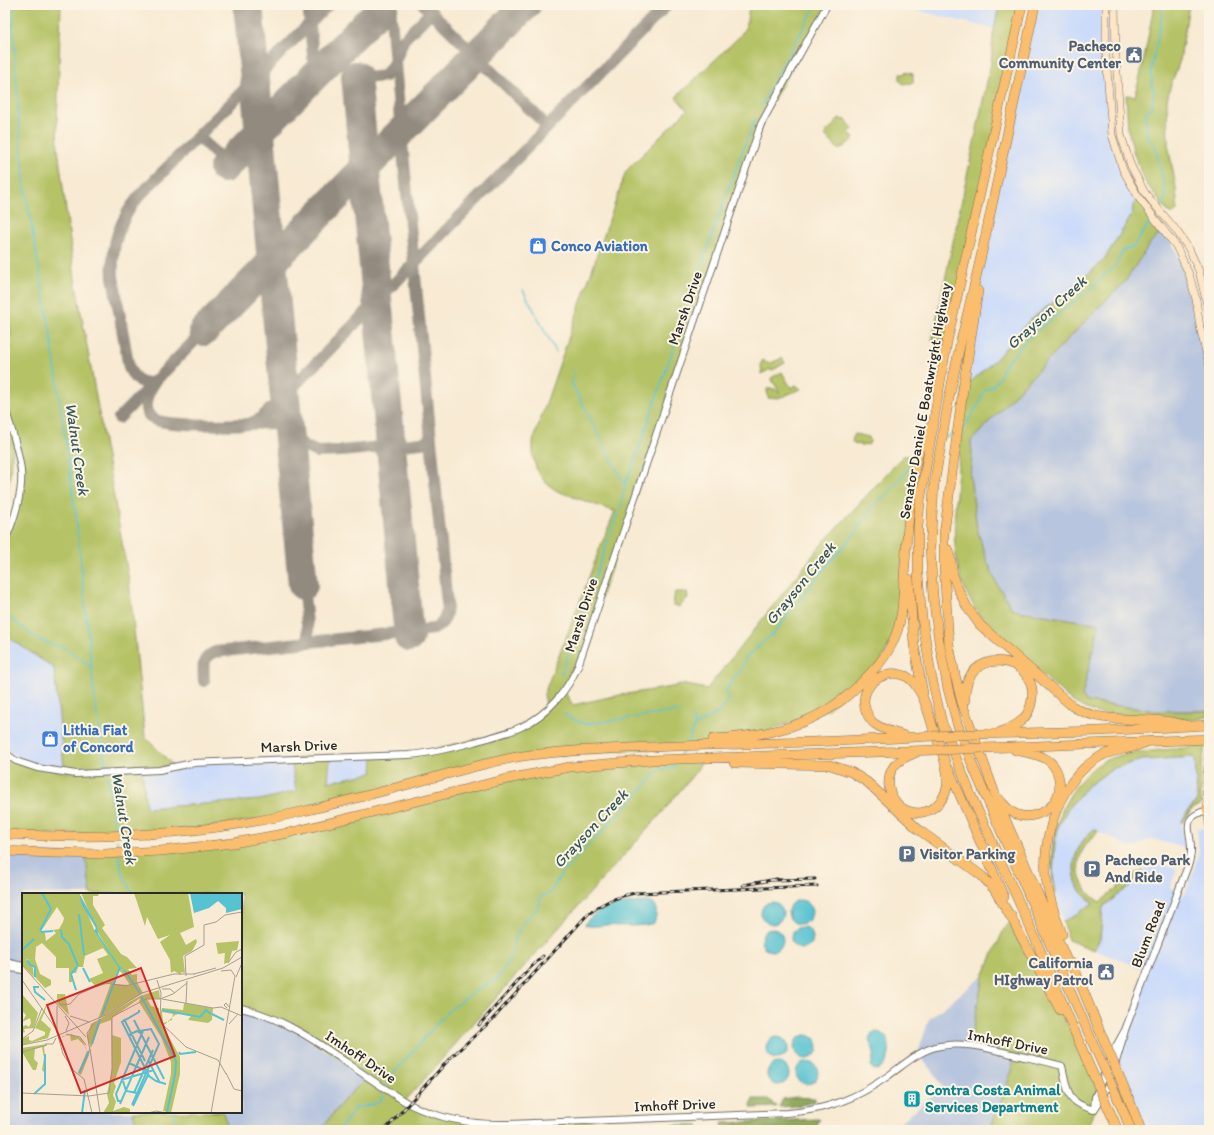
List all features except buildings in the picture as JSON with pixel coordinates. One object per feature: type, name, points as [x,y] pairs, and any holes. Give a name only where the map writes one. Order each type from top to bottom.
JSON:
[{"type":"highway","name":"Senator Daniel E Boatwright Highway","points":[[1022,5],[947,342],[920,502],[918,527],[918,574],[922,618],[931,674],[942,723],[970,795],[1035,938],[1118,1130]]},
{"type":"highway","name":"Senator Daniel E Boatwright Highway","points":[[1035,5],[949,398],[934,485],[930,548],[933,596],[939,641],[948,689],[957,723],[974,769],[1131,1130]]},
{"type":"highway","points":[[982,252],[976,308],[963,389],[944,534],[944,568],[949,644],[962,703],[997,800],[1068,963],[1074,969]]},
{"type":"highway","points":[[718,741],[764,734],[805,721],[828,709],[852,692],[881,662],[895,636],[901,618],[908,514],[914,474],[923,440],[933,423]]},
{"type":"highway","points":[[948,507],[948,542],[953,574],[962,597],[980,625],[988,633],[1065,701],[1079,711],[1102,718],[1165,721],[1189,726]]},
{"type":"highway","points":[[908,514],[910,588],[914,645],[925,704]]},
{"type":"highway","points":[[967,716],[965,692],[966,685],[970,676],[976,669],[986,663],[1001,661],[1014,665],[1028,677],[1031,687],[1031,707],[1021,722],[997,734]]},
{"type":"highway","points":[[909,738],[882,728],[868,717],[865,707],[867,690],[871,684],[884,675],[893,673],[903,675],[917,686],[945,761],[1013,921]]},
{"type":"highway","points":[[5,834],[116,837],[212,828],[291,814],[363,797],[506,759],[555,752],[590,750],[603,744],[664,744],[718,741],[864,740],[979,734],[1098,731],[1206,725]]},
{"type":"highway","points":[[5,851],[109,854],[160,851],[233,843],[288,833],[507,779],[570,767],[652,760],[1205,739]]},
{"type":"highway","points":[[1141,1130],[1074,969],[1050,901],[1046,856],[1050,829],[1058,806],[1077,775],[1102,756],[1150,741]]},
{"type":"highway","points":[[994,791],[999,799],[1012,812],[1022,816],[1030,816],[1040,813],[1048,808],[1055,800],[1059,790],[1057,774],[1049,761],[1039,755],[1021,752],[1006,747]]},
{"type":"highway","points":[[921,750],[899,761],[894,766],[889,780],[892,798],[897,805],[905,810],[916,813],[924,812],[940,802],[945,796],[947,773],[945,761]]},
{"type":"highway","points":[[700,759],[708,762],[830,765],[851,772],[867,782],[919,830],[982,876],[994,889],[1013,921],[1088,1063]]},
{"type":"main road","points":[[1106,5],[1106,56],[1112,135],[1123,170],[1139,198],[1176,246],[1189,274],[1196,299],[1200,327],[1209,364]]},
{"type":"main road","points":[[1116,5],[1116,58],[1121,136],[1130,166],[1145,192],[1176,230],[1191,254],[1199,271],[1209,313]]},
{"type":"main road","points":[[1209,749],[1206,793],[1209,825]]},
{"type":"street","name":"Marsh Drive","points":[[5,753],[16,761],[37,768],[76,774],[160,770],[193,763],[425,754],[509,732],[524,726],[536,718],[556,700],[573,677],[578,666],[761,124],[827,5]]},
{"type":"street","points":[[5,408],[17,448],[21,473],[21,484],[13,521],[5,540]]},
{"type":"street","name":"Blum Road","points":[[1094,1110],[1095,1097],[1114,1050],[1125,1030],[1189,863],[1192,850],[1188,829],[1189,820],[1199,812],[1208,810]]},
{"type":"street","points":[[5,962],[22,966]]},
{"type":"street","points":[[5,967],[22,970]]},
{"type":"street","name":"Imhoff Drive","points":[[242,1008],[256,1011],[303,1033],[402,1100],[420,1109],[444,1117],[475,1123],[492,1125],[799,1112],[822,1109],[847,1099],[878,1083],[918,1054],[940,1046],[954,1045],[979,1047],[1062,1066],[1071,1097],[1075,1102],[1094,1110]]},
{"type":"shaded area","points":[[894,5],[999,5],[994,29]]},
{"type":"shaded area","points":[[1035,5],[1106,5],[1112,135],[1123,170],[1139,198],[1133,205],[1132,215],[1103,261],[1067,292],[1030,320],[996,359],[963,389],[982,252]]},
{"type":"shaded area","points":[[1164,230],[1189,274],[1209,359],[1208,711],[1157,711],[1088,702],[1082,697],[1099,624],[1013,610],[997,584],[985,556],[977,528],[970,476],[972,454],[971,441],[1101,305],[1124,283],[1151,242]]},
{"type":"shaded area","points":[[5,305],[11,336],[5,337]]},
{"type":"shaded area","points":[[5,635],[54,667],[64,767],[49,767],[36,764],[21,759],[5,750]]},
{"type":"shaded area","points":[[373,757],[372,773],[327,782],[330,758]]},
{"type":"shaded area","points":[[1195,757],[1197,801],[1187,812],[1181,823],[1185,848],[1152,839],[1132,848],[1094,829],[1077,851],[1074,866],[1077,885],[1093,903],[1074,916],[1063,921],[1053,875],[1055,842],[1059,825],[1068,808],[1089,785],[1114,768],[1142,760]]},
{"type":"shaded area","points":[[291,759],[296,791],[260,800],[146,808],[142,771],[161,765]]},
{"type":"shaded area","points":[[1205,828],[1209,844],[1209,1130],[1141,1130],[1115,1065],[1148,971],[1094,950],[1100,939],[1103,907],[1131,885],[1143,870],[1158,865],[1166,865],[1177,869],[1170,888],[1185,895],[1199,851],[1197,829]]},
{"type":"shaded area","points":[[5,851],[85,854],[91,893],[22,893],[22,966],[5,962]]},
{"type":"shaded area","points":[[5,967],[22,970],[22,1113],[133,1113],[138,1130],[5,1130]]},
{"type":"shaded area","points":[[983,976],[970,1045],[1015,1055],[1008,1082],[990,1130],[892,1130],[943,1086],[918,1053],[929,1019]]},
{"type":"shaded area","points":[[242,1008],[280,1021],[367,1077],[345,1099],[320,1130],[228,1130],[224,1113],[242,1113]]},
{"type":"green space","points":[[5,5],[61,5],[57,124],[58,149],[75,279],[129,581],[145,737],[172,764],[159,770],[142,771],[146,808],[260,800],[296,791],[291,759],[330,758],[328,782],[372,773],[373,757],[408,755],[509,732],[547,710],[544,694],[615,511],[557,491],[546,483],[537,471],[533,457],[533,441],[626,171],[687,110],[676,97],[739,37],[746,26],[748,12],[751,5],[827,5],[765,115],[578,666],[564,691],[573,705],[614,696],[672,687],[681,684],[707,689],[822,544],[903,456],[918,455],[901,618],[881,662],[828,709],[735,743],[506,759],[271,818],[158,834],[5,834],[5,755],[16,761],[68,773],[64,767],[54,668],[5,635],[5,540],[21,484],[14,441],[8,490],[5,501],[5,337],[11,336],[5,305]]},
{"type":"green space","points":[[999,5],[1022,5],[947,342],[932,341],[991,63],[993,35]]},
{"type":"green space","points":[[1154,5],[1189,5],[1180,60],[1167,100],[1168,144],[1177,202],[1177,210],[1173,214],[1168,212],[1146,183],[1134,154],[1128,129],[1126,95],[1135,96],[1144,59]]},
{"type":"green space","points":[[905,72],[913,74],[913,83],[903,84],[900,81],[900,74],[904,74]]},
{"type":"green space","points":[[839,118],[843,120],[845,119],[853,129],[849,132],[854,139],[839,150],[825,135],[826,130],[828,132]]},
{"type":"green space","points":[[1139,198],[1164,230],[1151,242],[1124,283],[1101,305],[971,441],[972,454],[970,476],[977,528],[985,556],[997,584],[1013,610],[1099,624],[1082,697],[1088,702],[1157,711],[1208,711],[1207,717],[1192,720],[1097,713],[1073,702],[990,628],[976,609],[965,590],[959,571],[956,552],[955,512],[963,389],[996,359],[1030,320],[1067,292],[1103,261],[1132,215],[1133,205]]},
{"type":"green space","points":[[782,358],[785,363],[762,374],[762,361],[764,360],[765,363],[771,363]]},
{"type":"green space","points":[[782,372],[791,388],[796,385],[801,389],[780,397],[772,399],[768,398],[767,389],[775,389],[780,393],[771,378]]},
{"type":"green space","points":[[855,434],[869,437],[870,442],[868,445],[855,444],[852,442]]},
{"type":"green space","points":[[675,592],[687,593],[688,598],[680,607],[673,605]]},
{"type":"green space","points":[[1205,746],[1201,774],[1200,805],[1191,810],[1181,823],[1187,812],[1197,801],[1195,757],[1142,760],[1114,768],[1089,785],[1068,808],[1059,825],[1055,842],[1053,875],[1056,893],[1054,894],[1051,861],[1055,830],[1070,795],[1086,774],[1106,760],[1119,755]]},
{"type":"green space","points":[[703,758],[697,770],[661,814],[405,1101],[412,1105],[475,1123],[593,1121],[593,1130],[320,1130],[345,1099],[367,1077],[303,1033],[242,1008],[242,893],[91,893],[85,854],[233,843],[570,767]]},
{"type":"green space","points":[[1094,829],[1098,831],[1085,846],[1080,855],[1079,863],[1080,878],[1083,885],[1093,897],[1100,902],[1133,875],[1143,870],[1131,885],[1103,907],[1100,939],[1094,950],[1068,940],[1063,921],[1074,916],[1093,903],[1081,892],[1074,873],[1074,866],[1079,847]]},
{"type":"green space","points":[[1013,921],[1088,1063],[1099,1088],[1094,1110],[1087,1130],[990,1130],[1008,1082],[1015,1055],[970,1045],[983,976],[1005,927]]},
{"type":"green space","points":[[796,1097],[815,1098],[815,1102],[796,1106],[779,1107],[783,1099]]},
{"type":"green space","points":[[753,1099],[768,1099],[776,1107],[752,1108],[751,1105]]},
{"type":"green space","points":[[133,1113],[224,1113],[228,1130],[138,1130]]},
{"type":"green space","points":[[820,1120],[817,1122],[819,1130],[723,1130],[722,1123]]},
{"type":"green space","points":[[698,1124],[699,1130],[672,1130],[672,1125]]},
{"type":"water","points":[[800,900],[808,904],[812,912],[808,920],[800,924],[792,920],[788,912],[792,904]]},
{"type":"water","points":[[646,902],[653,903],[656,906],[654,923],[631,926],[585,925],[593,915],[605,908]]},
{"type":"water","points":[[772,902],[780,905],[783,913],[780,921],[772,924],[764,921],[761,913],[764,905]]},
{"type":"water","points":[[802,927],[810,930],[813,938],[810,946],[802,949],[794,946],[791,938],[794,930]]},
{"type":"water","points":[[768,929],[776,929],[783,936],[783,944],[776,951],[768,951],[761,944],[761,936]]},
{"type":"water","points":[[875,1032],[882,1034],[886,1038],[889,1044],[889,1051],[885,1064],[880,1069],[874,1070],[871,1067],[874,1051],[869,1040],[872,1033]]},
{"type":"water","points":[[806,1035],[814,1039],[818,1047],[814,1055],[806,1059],[798,1055],[794,1047],[798,1039]]},
{"type":"water","points":[[777,1037],[785,1040],[788,1048],[785,1056],[777,1059],[769,1056],[766,1048],[769,1040]]},
{"type":"water","points":[[807,1062],[815,1065],[818,1073],[815,1081],[807,1084],[799,1081],[796,1073],[799,1065]]},
{"type":"water","points":[[778,1063],[786,1066],[789,1074],[786,1082],[778,1085],[770,1082],[767,1074],[770,1066]]},
{"type":"waterway","name":"Walnut Creek","points":[[14,5],[13,25],[25,188],[51,336],[76,516],[95,702],[107,771]]},
{"type":"waterway","points":[[761,106],[816,5]]},
{"type":"waterway","name":"Grayson Creek","points":[[1161,207],[1165,200],[1165,190],[1155,145],[1147,138],[1146,112],[1152,106],[1154,90],[1152,87],[1151,71],[1164,5]]},
{"type":"waterway","points":[[5,23],[13,25]]},
{"type":"waterway","points":[[561,675],[580,623],[580,615],[621,504],[625,485],[727,192],[755,119]]},
{"type":"waterway","name":"Grayson Creek","points":[[961,432],[979,403],[985,390],[993,386],[1001,375],[1002,368],[1028,338],[1083,295],[1111,270],[1117,263],[1123,250],[1133,247],[1152,219]]},
{"type":"waterway","points":[[523,290],[556,352]]},
{"type":"waterway","points":[[571,369],[574,374],[572,384],[625,485]]},
{"type":"waterway","name":"Grayson Creek","points":[[945,438],[954,433]]},
{"type":"waterway","name":"Grayson Creek","points":[[688,742],[695,726],[718,713],[728,702],[726,690],[735,676],[741,671],[746,657],[775,632],[817,577],[853,536],[872,506],[887,494],[911,466]]},
{"type":"waterway","points":[[5,614],[32,635],[49,644],[64,647],[91,667]]},
{"type":"waterway","points":[[563,713],[570,718],[585,724],[680,711]]},
{"type":"waterway","points":[[692,717],[695,726]]},
{"type":"waterway","name":"Grayson Creek","points":[[679,756],[684,749]]},
{"type":"waterway","name":"Grayson Creek","points":[[386,1087],[390,1077],[448,1011],[474,992],[497,978],[508,963],[515,936],[520,930],[524,921],[537,909],[541,897],[550,893],[562,873],[661,768],[673,769],[676,762]]},
{"type":"waterway","name":"Walnut Creek","points":[[107,774],[116,832]]},
{"type":"waterway","name":"Walnut Creek","points":[[117,840],[118,850]]},
{"type":"waterway","name":"Walnut Creek","points":[[119,856],[121,871],[132,893]]},
{"type":"waterway","name":"Grayson Creek","points":[[338,1130],[355,1108],[378,1103],[385,1090]]},
{"type":"waterway","name":"Walnut Creek","points":[[174,1113],[179,1130]]},
{"type":"taxiway","points":[[308,5],[315,76]]},
{"type":"taxiway","points":[[155,382],[146,383],[139,381],[129,368],[113,277],[113,254],[122,223],[140,195],[328,5]]},
{"type":"taxiway","points":[[204,681],[203,667],[205,660],[210,654],[215,652],[433,629],[440,625],[444,620],[447,604],[390,5]]},
{"type":"taxiway","points":[[424,5],[548,127]]},
{"type":"taxiway","points":[[249,424],[260,419],[285,395],[667,5]]},
{"type":"taxiway","points":[[356,79],[385,76],[395,61],[404,39],[431,12]]},
{"type":"taxiway","points":[[199,137],[227,165]]},
{"type":"taxiway","points":[[119,418],[204,331]]},
{"type":"taxiway","points":[[155,382],[146,400],[146,410],[152,418],[160,421],[190,424],[270,423],[282,430],[289,442]]},
{"type":"taxiway","points":[[287,417],[291,431],[295,437],[304,446],[317,452],[431,442]]},
{"type":"taxiway","points":[[303,585],[309,642]]},
{"type":"runway","points":[[248,5],[303,585]]},
{"type":"runway","points":[[224,168],[384,5]]},
{"type":"runway","points":[[204,331],[526,5]]},
{"type":"runway","points":[[356,76],[409,637]]},
{"type":"railway","points":[[743,885],[777,879]]},
{"type":"railway","points":[[772,880],[815,879]]},
{"type":"railway","points":[[449,1059],[492,1020],[588,914],[610,900],[635,893],[817,886]]},
{"type":"railway","points":[[479,1025],[530,968],[543,956]]},
{"type":"railway","points":[[385,1130],[453,1055]]},
{"type":"place","name":"Pacheco Community Center","points":[[1134,55]]},
{"type":"place","name":"Conco Aviation","points":[[538,246]]},
{"type":"place","name":"Lithia Fiat of Concord","points":[[50,739]]},
{"type":"place","name":"Visitor Parking","points":[[907,854]]},
{"type":"place","name":"Pacheco Park And Ride","points":[[1092,869]]},
{"type":"place","name":"California HIghway Patrol","points":[[1106,972]]},
{"type":"place","name":"Contra Costa Animal Services Department","points":[[912,1099]]}]
